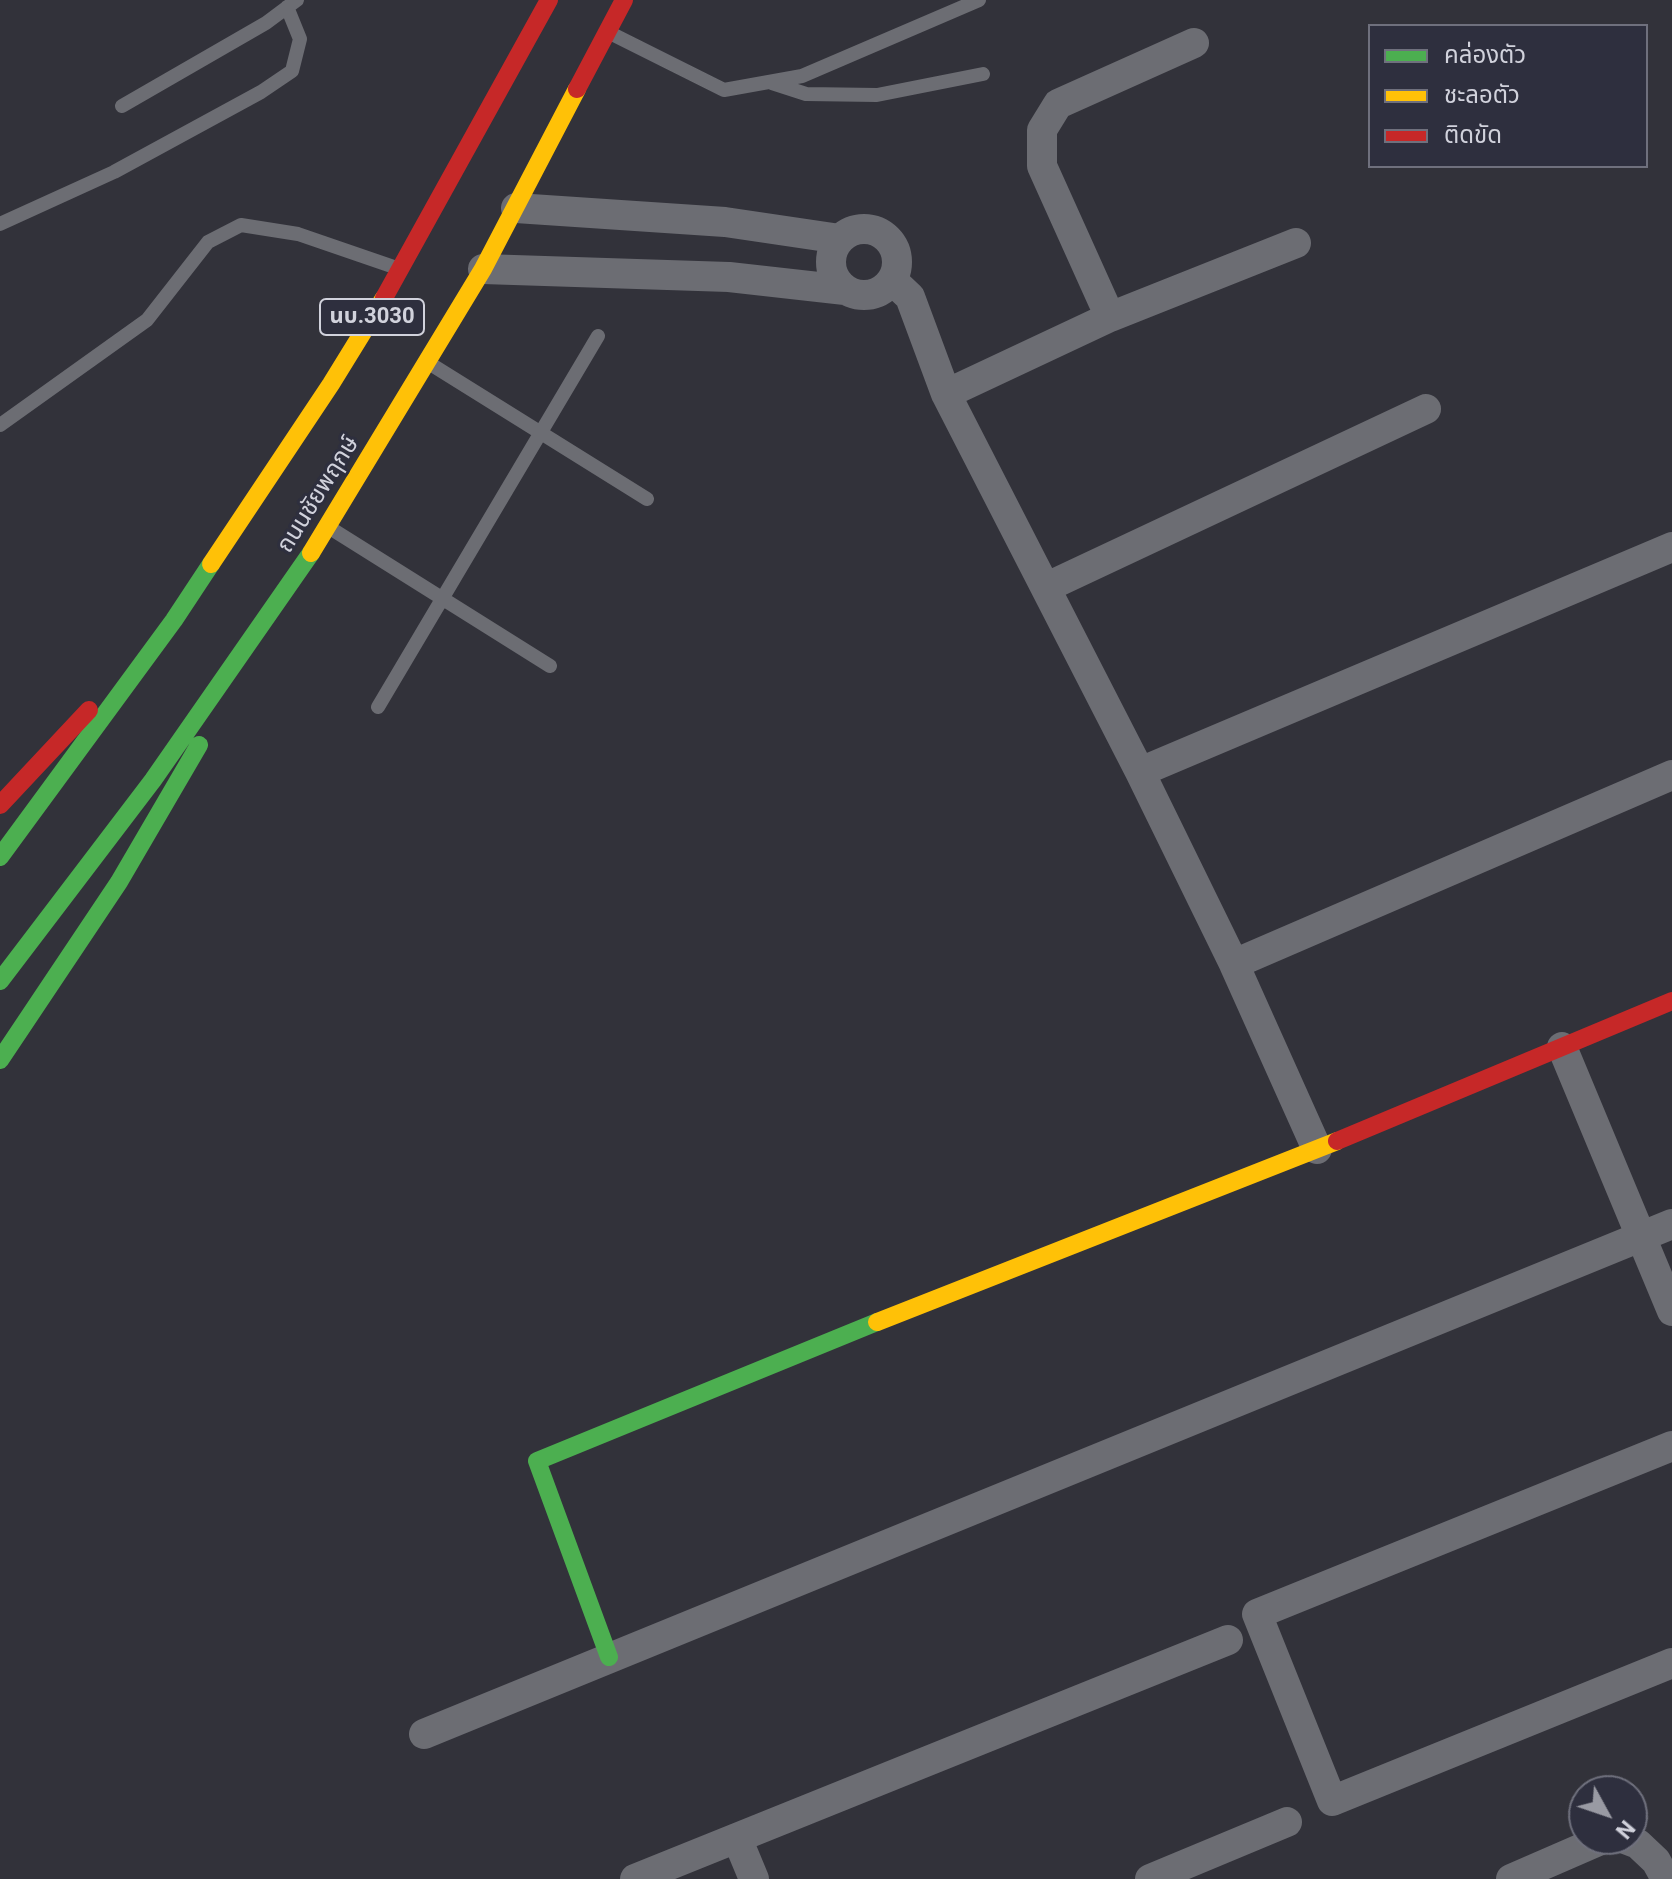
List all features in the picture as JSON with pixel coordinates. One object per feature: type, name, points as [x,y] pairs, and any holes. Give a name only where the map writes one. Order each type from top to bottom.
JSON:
[{"type":"main road","name":"ถนนชัยพฤกษ์","points":[[0,857],[174,620],[254,504],[401,270],[549,0]]},
{"type":"main road","name":"ถนนชัยพฤกษ์","points":[[0,981],[153,780],[302,568],[483,269],[624,0]]},
{"type":"main road","points":[[0,1060],[119,882],[302,568]]},
{"type":"main road","points":[[0,805],[174,620]]},
{"type":"main road","points":[[609,1657],[537,1461],[860,1329],[1317,1149],[1672,1001]]},
{"type":"street","points":[[1110,317],[1042,166],[1042,130],[1058,104],[1194,43]]},
{"type":"street","points":[[516,208],[725,222],[840,239]]},
{"type":"street","points":[[483,269],[729,277],[870,295],[883,290],[892,280],[898,260],[895,249],[880,233],[860,229],[840,239],[834,249],[832,271],[845,290]]},
{"type":"street","points":[[946,394],[1110,317],[1296,243]]},
{"type":"street","points":[[892,280],[910,297],[946,394],[1140,772],[1234,964],[1317,1149]]},
{"type":"street","points":[[1047,587],[1426,409]]},
{"type":"street","points":[[1140,772],[1672,547]]},
{"type":"street","points":[[1234,964],[1672,775]]},
{"type":"street","points":[[1562,1047],[1672,1311]]},
{"type":"street","points":[[424,1734],[1672,1224]]},
{"type":"street","points":[[1672,1446],[1257,1614],[1332,1801],[1672,1663]]},
{"type":"street","points":[[635,1879],[1228,1640]]},
{"type":"street","points":[[1150,1879],[1287,1822]]},
{"type":"street","points":[[737,1838],[754,1879]]},
{"type":"street","points":[[1648,1853],[1666,1879]]},
{"type":"street","points":[[1511,1879],[1568,1854]]},
{"type":"lane","points":[[608,32],[724,90],[802,76],[979,0]]},
{"type":"lane","points":[[0,224],[114,172],[261,92],[292,71],[300,39],[292,4],[266,23],[122,106]]},
{"type":"lane","points":[[768,82],[806,94],[877,95],[983,74]]},
{"type":"lane","points":[[0,425],[147,320],[208,242],[241,225],[298,234],[401,270]]},
{"type":"lane","points":[[378,707],[598,336]]},
{"type":"lane","points":[[428,363],[647,499]]},
{"type":"lane","points":[[328,526],[550,666]]},
{"type":"traffic: fast","points":[[0,981],[153,780],[311,553]]},
{"type":"traffic: fast","points":[[0,857],[174,620],[211,564]]},
{"type":"traffic: fast","points":[[0,1060],[119,882],[199,745]]},
{"type":"traffic: fast","points":[[609,1657],[537,1461],[877,1322]]},
{"type":"traffic: slow","points":[[311,553],[483,269],[577,89]]},
{"type":"traffic: slow","points":[[211,564],[331,384],[384,298]]},
{"type":"traffic: slow","points":[[877,1322],[1337,1141]]},
{"type":"traffic: jam","points":[[384,298],[549,0]]},
{"type":"traffic: jam","points":[[577,89],[624,0]]},
{"type":"traffic: jam","points":[[0,805],[89,710]]},
{"type":"traffic: jam","points":[[1337,1141],[1672,1001]]}]
